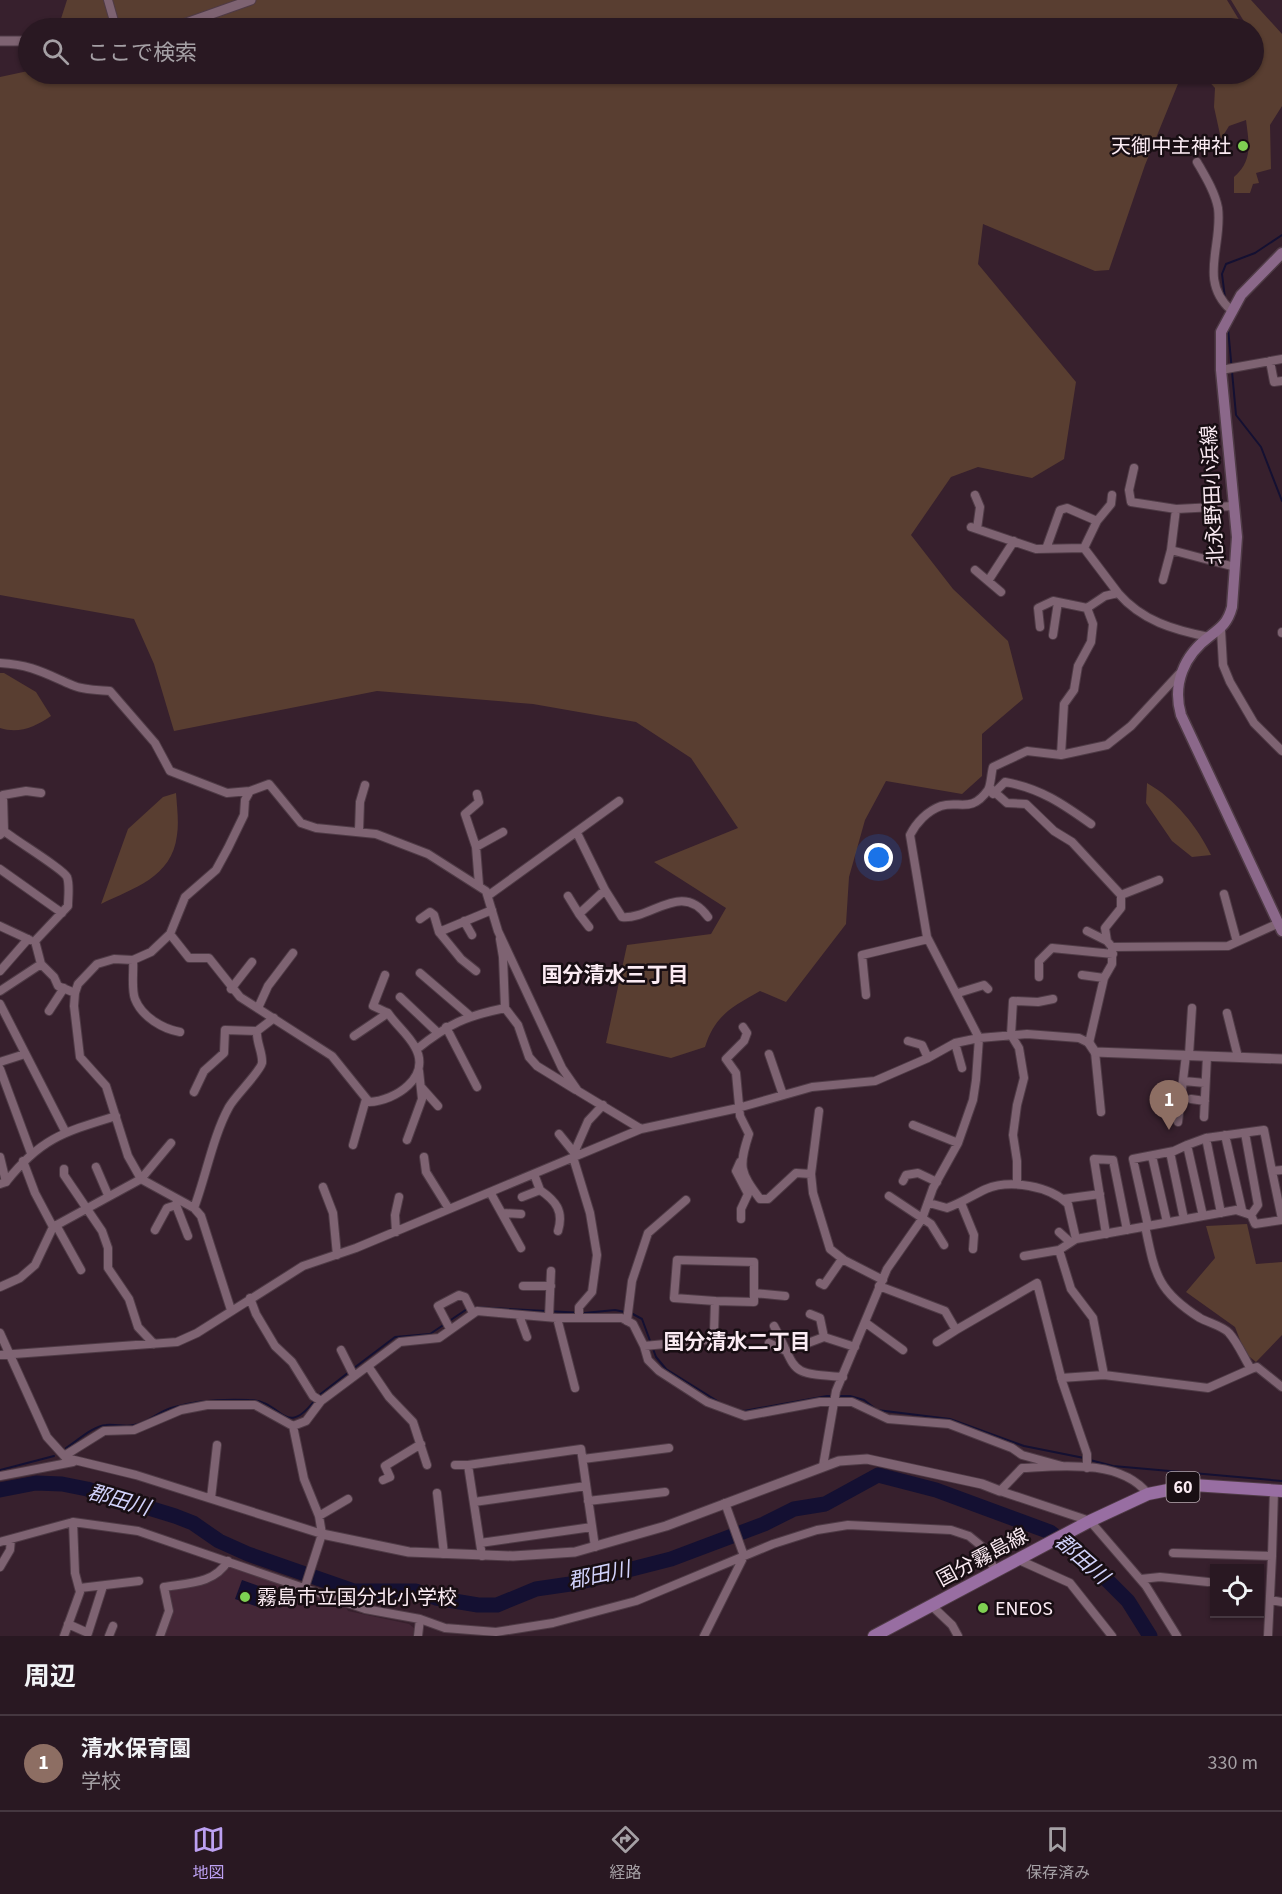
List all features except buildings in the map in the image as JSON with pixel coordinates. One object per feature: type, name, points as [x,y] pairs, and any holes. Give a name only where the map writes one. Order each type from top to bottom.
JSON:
[{"type":"main road","name":"北永野田小浜線","points":[[1221,630],[1229,617],[1237,537],[1221,332],[1232,310],[1282,253]]},
{"type":"main road","points":[[1221,630],[1209,637],[1179,674],[1177,688],[1181,715],[1280,927]]},
{"type":"main road","name":"国分霧島線","points":[[874,1636],[1090,1521],[1149,1494],[1193,1485],[1278,1490]]},
{"type":"street","points":[[108,0],[113,18]]},
{"type":"street","points":[[200,18],[250,0]]},
{"type":"street","points":[[0,40],[18,41]]},
{"type":"street","points":[[1197,162],[1211,186],[1218,208],[1215,285],[1220,300],[1232,310]]},
{"type":"street","points":[[1223,370],[1282,359]]},
{"type":"street","points":[[1270,362],[1274,382],[1282,381]]},
{"type":"street","points":[[1134,468],[1129,490],[1131,502],[1176,509],[1234,506]]},
{"type":"street","points":[[975,495],[980,507],[974,528],[1036,549],[1084,548]]},
{"type":"street","points":[[1084,548],[1097,521],[1111,504],[1112,495]]},
{"type":"street","points":[[1046,549],[1060,510],[1067,508],[1097,521]]},
{"type":"street","points":[[1163,580],[1171,550],[1176,509]]},
{"type":"street","points":[[988,581],[1014,542]]},
{"type":"street","points":[[1084,548],[1118,593],[1138,613],[1177,631],[1209,637]]},
{"type":"street","points":[[1171,550],[1235,567]]},
{"type":"street","points":[[975,570],[1001,592]]},
{"type":"street","points":[[1087,609],[1093,602],[1118,593]]},
{"type":"street","points":[[1040,627],[1038,608],[1053,601],[1087,609]]},
{"type":"street","points":[[1053,635],[1058,602]]},
{"type":"street","points":[[1061,755],[1064,704],[1074,690],[1078,666],[1091,642],[1093,624],[1087,609]]},
{"type":"street","points":[[1221,630],[1223,664],[1230,682],[1254,723],[1282,751]]},
{"type":"street","points":[[0,663],[25,665],[40,669],[74,686],[110,691],[155,743],[170,771],[227,793],[250,791],[269,784],[301,823],[316,828],[376,834],[428,854],[479,885],[489,895],[498,931],[503,957],[505,1008],[518,1025],[529,1057],[537,1066],[641,1129]]},
{"type":"street","points":[[991,791],[993,767],[1027,751],[1061,755],[1107,745],[1131,726],[1179,674]]},
{"type":"street","points":[[823,1466],[835,1396],[881,1283],[887,1269],[922,1219],[958,1143],[973,1100],[979,1038],[958,993],[928,939],[910,835],[917,823],[942,806],[964,806],[976,802],[1005,782],[1029,786],[1054,798],[1091,824]]},
{"type":"street","points":[[359,831],[360,802],[365,785]]},
{"type":"street","points":[[0,971],[68,906],[68,881],[65,873],[2,833],[3,795],[26,791],[41,793]]},
{"type":"street","points":[[231,1310],[204,1223],[194,1208],[177,1202],[141,1179],[128,1156],[106,1086],[80,1057],[74,1016],[75,993],[78,984],[97,964],[114,959],[133,960],[151,952],[170,934],[185,897],[216,870],[244,815],[245,800],[250,791]]},
{"type":"street","points":[[991,791],[1007,803],[1026,804],[1054,831],[1072,842],[1121,895],[1121,908],[1105,928],[1112,964],[1104,978],[1089,1043]]},
{"type":"street","points":[[477,794],[479,802],[465,814],[476,847],[479,885]]},
{"type":"street","points":[[489,895],[619,801]]},
{"type":"street","points":[[476,847],[503,832]]},
{"type":"street","points":[[577,833],[604,890],[622,917],[630,918],[668,902],[690,902],[704,910],[708,917]]},
{"type":"street","points":[[0,869],[62,913]]},
{"type":"street","points":[[1121,895],[1159,880]]},
{"type":"street","points":[[579,914],[604,890]]},
{"type":"street","points":[[1224,894],[1237,942]]},
{"type":"street","points":[[568,896],[589,927]]},
{"type":"street","points":[[439,932],[492,910]]},
{"type":"street","points":[[420,919],[430,912],[435,915],[439,932],[447,944],[476,971]]},
{"type":"street","points":[[464,921],[472,935]]},
{"type":"street","points":[[0,926],[31,940],[41,964],[54,976],[58,986],[75,993]]},
{"type":"street","points":[[1039,977],[1039,961],[1052,948],[1219,947],[1280,927]]},
{"type":"street","points":[[1087,930],[1110,947]]},
{"type":"street","points":[[498,931],[555,1058],[578,1091]]},
{"type":"street","points":[[170,934],[189,958],[209,958],[231,989],[332,1056],[369,1102],[382,1101],[400,1092],[413,1081],[418,1069]]},
{"type":"street","points":[[866,995],[862,955],[928,939]]},
{"type":"street","points":[[258,1008],[268,986],[293,953]]},
{"type":"street","points":[[133,960],[135,999],[152,1020],[168,1030],[180,1032]]},
{"type":"street","points":[[231,989],[252,962]]},
{"type":"street","points":[[0,991],[41,964]]},
{"type":"street","points":[[420,973],[469,1015]]},
{"type":"street","points":[[386,975],[385,988],[369,1004],[388,1013],[417,1049],[422,1088],[422,1099],[407,1140]]},
{"type":"street","points":[[1082,975],[1104,978]]},
{"type":"street","points":[[958,993],[978,985],[984,985],[988,989]]},
{"type":"street","points":[[49,1011],[63,988]]},
{"type":"street","points":[[400,998],[437,1032]]},
{"type":"street","points":[[1017,1185],[1017,1161],[1013,1135],[1024,1078],[1019,1048],[1011,1035],[1013,1001],[1038,1002],[1053,999]]},
{"type":"street","points":[[417,1049],[437,1032],[469,1015],[505,1008]]},
{"type":"street","points":[[1178,1122],[1192,1008]]},
{"type":"street","points":[[1,1009],[65,1131]]},
{"type":"street","points":[[354,1036],[388,1013]]},
{"type":"street","points":[[1227,1013],[1238,1057]]},
{"type":"street","points":[[194,1092],[204,1071],[224,1053],[225,1030],[256,1031],[274,1018]]},
{"type":"street","points":[[447,1027],[477,1087]]},
{"type":"street","points":[[741,1219],[741,1209],[748,1194],[736,1171],[749,1134],[738,1108],[739,1087],[736,1073],[726,1059],[744,1041],[747,1033],[743,1027]]},
{"type":"street","points":[[194,1208],[229,1108],[247,1081],[260,1069],[262,1058],[256,1040],[256,1031]]},
{"type":"street","points":[[0,1355],[177,1342],[197,1333],[303,1266],[396,1232],[641,1129],[738,1108],[812,1087],[875,1081],[928,1058],[955,1043],[1011,1035],[1079,1038],[1089,1043],[1095,1052],[1101,1113]]},
{"type":"street","points":[[908,1041],[922,1045],[928,1058]]},
{"type":"street","points":[[955,1043],[962,1068]]},
{"type":"street","points":[[1095,1052],[1282,1059]]},
{"type":"street","points":[[0,1062],[25,1054]]},
{"type":"street","points":[[769,1054],[783,1095]]},
{"type":"street","points":[[1204,1117],[1207,1056]]},
{"type":"street","points":[[0,1069],[31,1153]]},
{"type":"street","points":[[1184,1081],[1205,1083]]},
{"type":"street","points":[[422,1088],[438,1106]]},
{"type":"street","points":[[353,1145],[366,1099]]},
{"type":"street","points":[[1191,1099],[1204,1101]]},
{"type":"street","points":[[575,1155],[588,1121],[603,1106]]},
{"type":"street","points":[[819,1111],[810,1174],[815,1201],[830,1249],[881,1283],[945,1311],[956,1330]]},
{"type":"street","points":[[3,1183],[31,1153],[65,1131],[116,1116]]},
{"type":"street","points":[[913,1125],[958,1143]]},
{"type":"street","points":[[1024,1256],[1059,1250],[1073,1241],[1106,1234],[1127,1230],[1147,1226],[1167,1222],[1221,1213],[1242,1210],[1251,1215],[1255,1224],[1282,1219],[1264,1130],[1206,1138],[1170,1152],[1133,1159],[1147,1226],[1155,1270],[1161,1286],[1178,1302],[1201,1318],[1228,1332],[1251,1369]]},
{"type":"street","points":[[1245,1133],[1258,1205],[1251,1215]]},
{"type":"street","points":[[559,1134],[575,1155],[590,1213],[597,1255],[592,1292],[579,1307],[579,1318]]},
{"type":"street","points":[[1226,1135],[1242,1210]]},
{"type":"street","points":[[1206,1138],[1221,1213]]},
{"type":"street","points":[[0,1287],[20,1278],[35,1265],[55,1226],[141,1179],[171,1143]]},
{"type":"street","points":[[1187,1145],[1203,1216]]},
{"type":"street","points":[[1170,1152],[1184,1219]]},
{"type":"street","points":[[1152,1156],[1167,1222]]},
{"type":"street","points":[[0,1157],[3,1183]]},
{"type":"street","points":[[424,1157],[422,1172],[449,1209]]},
{"type":"street","points":[[1106,1234],[1094,1159],[1113,1160],[1127,1230]]},
{"type":"street","points":[[740,1160],[743,1177],[760,1199],[774,1196],[796,1173],[810,1174]]},
{"type":"street","points":[[23,1161],[35,1193],[81,1270]]},
{"type":"street","points":[[96,1167],[108,1195]]},
{"type":"street","points":[[64,1168],[64,1175],[102,1231],[108,1248],[108,1268],[129,1299],[138,1327],[154,1344]]},
{"type":"street","points":[[1272,1171],[1282,1170]]},
{"type":"street","points":[[903,1181],[906,1175],[918,1173],[938,1182]]},
{"type":"street","points":[[534,1174],[540,1190],[554,1200],[560,1211],[558,1231]]},
{"type":"street","points":[[929,1203],[947,1208],[987,1188],[1017,1185],[1053,1192],[1068,1204],[1073,1241]]},
{"type":"street","points":[[323,1186],[333,1213],[338,1255]]},
{"type":"street","points":[[522,1197],[540,1190]]},
{"type":"street","points":[[490,1192],[521,1248]]},
{"type":"street","points":[[1063,1199],[1100,1194]]},
{"type":"street","points":[[889,1196],[931,1224],[944,1245]]},
{"type":"street","points":[[396,1232],[395,1215],[399,1197]]},
{"type":"street","points":[[628,1319],[633,1281],[648,1233],[686,1200]]},
{"type":"street","points":[[155,1230],[167,1208],[177,1202]]},
{"type":"street","points":[[177,1202],[188,1236]]},
{"type":"street","points":[[961,1203],[974,1235],[973,1249]]},
{"type":"street","points":[[503,1214],[521,1214]]},
{"type":"street","points":[[1059,1232],[1073,1241]]},
{"type":"street","points":[[1059,1250],[1071,1289],[1093,1318],[1104,1375]]},
{"type":"street","points":[[820,1283],[824,1285],[828,1281],[842,1259]]},
{"type":"street","points":[[677,1260],[754,1262],[754,1302],[715,1301],[674,1298],[677,1260]]},
{"type":"street","points":[[551,1271],[552,1317],[575,1388]]},
{"type":"street","points":[[937,1342],[1037,1283],[1061,1378],[1087,1462]]},
{"type":"street","points":[[523,1286],[551,1286]]},
{"type":"street","points":[[754,1293],[785,1296]]},
{"type":"street","points":[[448,1326],[438,1306],[459,1295],[465,1297],[473,1313]]},
{"type":"street","points":[[250,1298],[256,1314],[275,1346],[292,1362],[317,1399]]},
{"type":"street","points":[[649,1346],[708,1340],[714,1332],[715,1301]]},
{"type":"street","points":[[293,1426],[306,1421],[317,1399],[400,1342],[439,1338],[448,1326],[477,1311],[519,1316],[622,1318],[628,1319],[633,1324],[649,1346],[648,1360],[659,1371],[707,1402],[746,1416],[835,1396],[888,1419],[949,1424],[1012,1448],[1022,1455],[1062,1466]]},
{"type":"street","points":[[810,1314],[820,1318],[824,1337]]},
{"type":"street","points":[[519,1316],[527,1337]]},
{"type":"street","points":[[866,1323],[903,1350]]},
{"type":"street","points":[[774,1326],[795,1368],[804,1374],[843,1377]]},
{"type":"street","points":[[0,1333],[47,1437],[64,1456],[74,1462],[136,1474],[322,1536],[409,1552],[482,1556],[575,1552],[666,1526],[823,1466],[867,1459],[982,1484],[1090,1521],[1141,1579],[1177,1636]]},
{"type":"street","points":[[808,1343],[824,1337],[855,1347]]},
{"type":"street","points":[[769,1342],[786,1352]]},
{"type":"street","points":[[341,1350],[354,1375]]},
{"type":"street","points":[[368,1366],[389,1397],[412,1422],[427,1465]]},
{"type":"street","points":[[1061,1378],[1104,1375],[1208,1388],[1257,1367],[1282,1387]]},
{"type":"street","points":[[64,1456],[104,1431],[134,1430],[182,1410],[207,1405],[255,1405],[293,1426],[304,1479],[319,1516],[322,1536],[305,1588]]},
{"type":"street","points":[[383,1480],[390,1477],[383,1462],[421,1444]]},
{"type":"street","points":[[211,1498],[216,1445]]},
{"type":"street","points":[[583,1459],[669,1448]]},
{"type":"street","points":[[455,1465],[581,1449],[595,1547]]},
{"type":"street","points":[[0,1476],[74,1462]]},
{"type":"street","points":[[1000,1491],[1022,1468],[1087,1462],[1128,1476],[1138,1482],[1149,1494]]},
{"type":"street","points":[[468,1465],[482,1556]]},
{"type":"street","points":[[474,1502],[586,1486]]},
{"type":"street","points":[[1268,1636],[1278,1490]]},
{"type":"street","points":[[588,1501],[665,1492]]},
{"type":"street","points":[[437,1493],[444,1554]]},
{"type":"street","points":[[319,1516],[348,1499]]},
{"type":"street","points":[[704,1636],[744,1556],[725,1503]]},
{"type":"street","points":[[0,1542],[74,1522],[138,1531],[365,1609],[420,1619],[445,1628],[496,1632],[553,1623],[636,1601],[744,1556],[817,1530],[848,1525],[951,1530],[969,1536],[985,1549],[994,1571]]},
{"type":"street","points":[[64,1636],[80,1588],[75,1573],[74,1522]]},
{"type":"street","points":[[480,1543],[592,1527]]},
{"type":"street","points":[[0,1567],[9,1550],[11,1539]]},
{"type":"street","points":[[1173,1553],[1272,1556]]},
{"type":"street","points":[[1018,1560],[1070,1583],[1112,1636]]},
{"type":"street","points":[[160,1636],[169,1611],[164,1587],[210,1579],[222,1571],[228,1561]]},
{"type":"street","points":[[1141,1579],[1160,1577],[1208,1582]]},
{"type":"street","points":[[80,1588],[139,1581]]},
{"type":"street","points":[[68,1624],[87,1635],[103,1586]]},
{"type":"street","points":[[1270,1600],[1282,1602]]},
{"type":"street","points":[[932,1606],[952,1625],[958,1636]]},
{"type":"street","points":[[418,1636],[420,1619]]},
{"type":"street","points":[[109,1636],[113,1626]]},
{"type":"shaded area","points":[[67,0],[1227,0],[1238,18],[61,18]]},
{"type":"shaded area","points":[[1231,0],[1251,0],[1282,34],[1282,106],[1270,125],[1271,169],[1256,173],[1259,183],[1253,184],[1250,193],[1234,193],[1234,177],[1247,158],[1246,120],[1229,126],[1221,139],[1214,107],[1215,88],[1211,84],[1264,84],[1264,18],[1242,18]]},
{"type":"shaded area","points":[[18,73],[18,84],[1178,84],[1145,165],[1109,270],[1095,271],[983,224],[978,264],[1076,382],[1064,459],[1032,478],[978,467],[951,477],[911,535],[953,589],[1008,641],[1023,699],[982,734],[982,776],[962,794],[886,781],[865,820],[849,877],[846,924],[786,1002],[760,991],[733,1007],[719,1019],[705,1047],[671,1058],[606,1043],[627,945],[711,934],[726,908],[654,862],[738,828],[691,758],[636,722],[533,704],[377,691],[174,731],[154,664],[134,619],[0,595],[0,77]]},
{"type":"shaded area","points":[[0,673],[4,673],[36,692],[51,716],[20,730],[0,728]]},
{"type":"shaded area","points":[[1147,783],[1167,797],[1184,814],[1211,855],[1192,857],[1172,841],[1146,803]]},
{"type":"shaded area","points":[[176,793],[177,835],[174,850],[168,862],[149,880],[101,904],[128,829],[163,797]]},
{"type":"shaded area","points":[[1247,1224],[1256,1264],[1282,1262],[1282,1335],[1256,1362],[1245,1353],[1235,1327],[1186,1292],[1215,1258],[1206,1226]]},
{"type":"shaded area","name":"霧島市立国分北小学校","points":[[227,1566],[345,1605],[348,1611],[409,1624],[414,1628],[413,1636],[161,1636],[170,1611],[166,1590],[211,1580]]},
{"type":"shaded area","points":[[242,1580],[270,1590],[264,1609],[235,1599]]},
{"type":"waterway","points":[[1225,298],[1222,274],[1226,264],[1255,253],[1282,235]]},
{"type":"waterway","points":[[1228,328],[1236,415],[1261,447],[1282,501]]},
{"type":"waterway","points":[[473,1307],[584,1313],[615,1310],[625,1312]]},
{"type":"waterway","points":[[354,1368],[395,1337],[430,1334],[467,1309]]},
{"type":"waterway","points":[[631,1313],[642,1319],[656,1357],[666,1369],[722,1404]]},
{"type":"waterway","points":[[318,1396],[349,1372]]},
{"type":"waterway","points":[[739,1410],[827,1396],[850,1396],[864,1400],[877,1410],[950,1419],[1024,1446],[1084,1458]]},
{"type":"waterway","points":[[66,1448],[101,1426],[139,1424],[166,1410],[190,1403],[249,1400],[269,1406],[289,1418],[296,1417],[305,1411],[315,1400]]},
{"type":"waterway","points":[[0,1470],[54,1456]]},
{"type":"waterway","points":[[1090,1460],[1113,1466],[1282,1481]]},
{"type":"waterway","name":"郡田川","points":[[0,1490],[36,1483],[62,1484],[87,1489],[175,1516],[193,1523],[219,1541],[248,1554],[354,1591],[416,1591],[436,1598],[478,1605],[497,1605],[536,1589],[577,1583],[671,1559],[764,1524],[794,1509],[825,1504],[878,1475],[936,1490],[1050,1532],[1088,1561],[1128,1601],[1150,1636]]},
{"type":"place","name":"天御中主神社","points":[[1243,146]]},
{"type":"place","name":"清水保育園","points":[[1169,1130]]},
{"type":"place","name":"霧島市立国分北小学校","points":[[245,1597]]},
{"type":"place","name":"ENEOS","points":[[983,1608]]},
{"type":"district","name":"国分清水三丁目","points":[[615,975]]},
{"type":"district","name":"国分清水二丁目","points":[[737,1342]]}]
